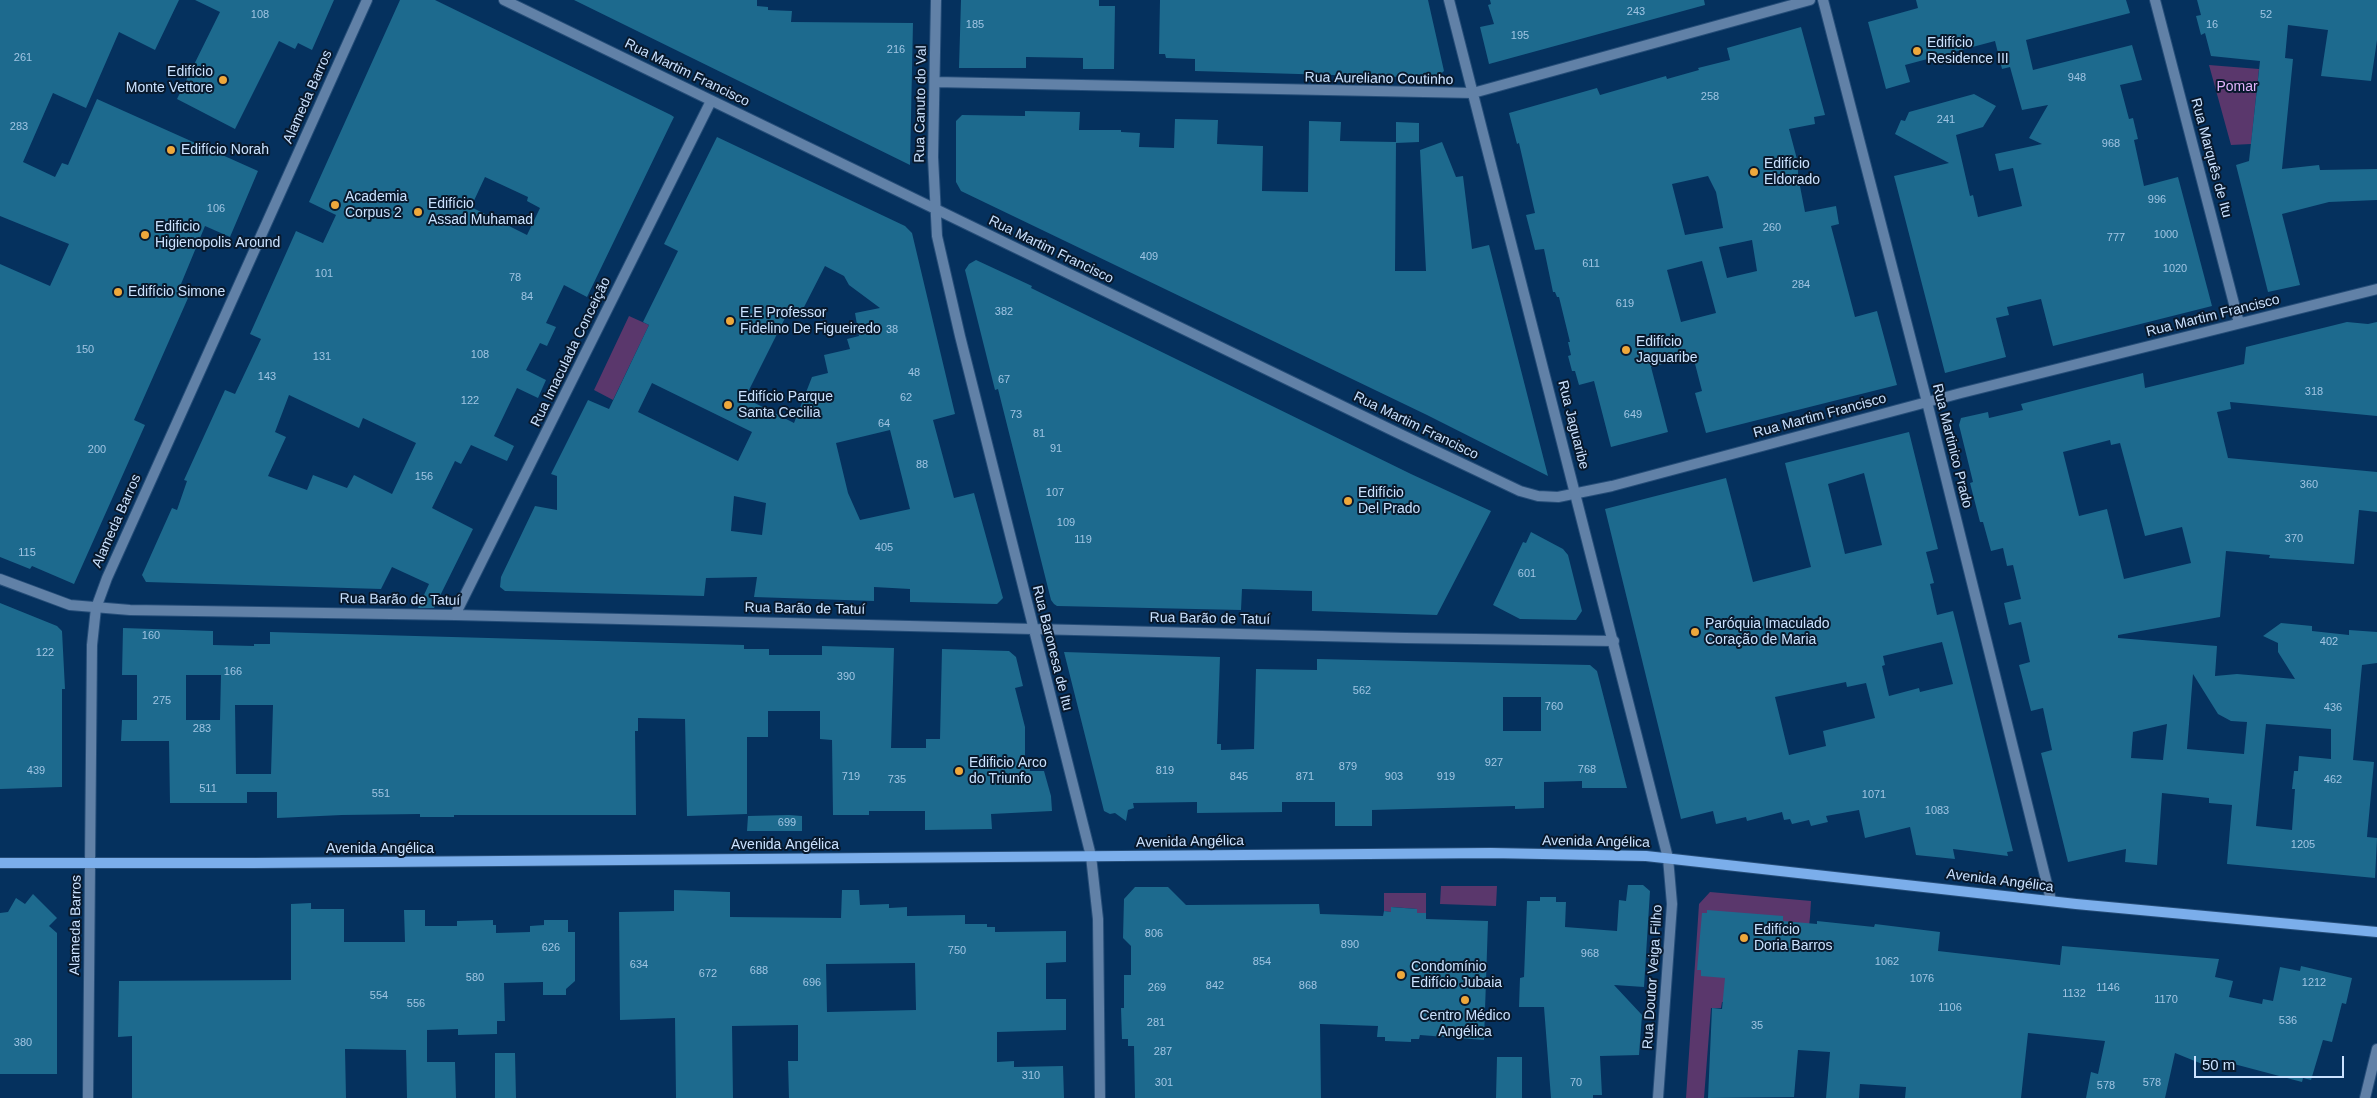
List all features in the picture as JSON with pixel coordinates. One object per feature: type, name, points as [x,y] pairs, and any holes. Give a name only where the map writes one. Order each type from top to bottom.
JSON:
[{"type":"main road","name":"Avenida Angélica","points":[[0,863],[90,864],[1491,853],[1668,858],[2050,900],[2377,932]]},
{"type":"street","name":"Alameda Barros","points":[[88,1098],[92,645],[96,608],[107,578],[367,0]]},
{"type":"street","name":"Rua Martim Francisco","points":[[504,0],[1520,491],[1538,496],[1558,497],[1576,494],[1927,402],[2377,289]]},
{"type":"street","name":"Rua Canuto do Val","points":[[935,209],[934,82],[936,0]]},
{"type":"street","name":"Rua Jaguaribe","points":[[1449,0],[1614,640],[1668,858]]},
{"type":"street","name":"Rua Aureliano Coutinho","points":[[934,82],[1473,94],[1810,0]]},
{"type":"street","name":"Rua Martinico Prado","points":[[1823,0],[1927,402],[2050,900]]},
{"type":"street","name":"Rua Marquês de Itu","points":[[2155,0],[2239,324]]},
{"type":"street","name":"Rua Imaculada Conceição","points":[[455,615],[711,100]]},
{"type":"street","name":"Rua Baronesa de Itu","points":[[935,209],[937,236],[960,336],[1091,856],[1098,919],[1100,1098]]},
{"type":"street","name":"Rua Barão de Tatuí","points":[[0,579],[53,600],[96,608],[1415,638],[1614,640]]},
{"type":"street","name":"Rua Doutor Veiga Filho","points":[[1658,1098],[1672,904],[1668,858]]},
{"type":"street","points":[[2365,1098],[2377,1049]]},
{"type":"green space","name":"Pomar","points":[[2209,65],[2259,69],[2251,144],[2231,145]]},
{"type":"green space","points":[[629,316],[649,325],[613,400],[594,390]]},
{"type":"green space","points":[[1441,886],[1497,886],[1496,906],[1440,904]]},
{"type":"green space","points":[[1710,892],[1811,901],[1804,971],[1782,1006],[1722,1002],[1721,1008],[1711,1008],[1704,1098],[1686,1098],[1699,904]]},
{"type":"green space","points":[[1384,893],[1426,893],[1426,913],[1417,913],[1417,909],[1392,907],[1391,912],[1384,911]]},
{"type":"building","points":[[0,0],[179,0],[155,50],[119,32],[86,108],[53,93],[23,162],[55,177],[62,163],[68,165],[97,99],[258,171],[230,237],[205,226],[181,284],[192,289],[134,420],[145,425],[74,584],[32,566],[30,569],[0,557],[0,264],[50,286],[69,244],[0,216]]},
{"type":"building","points":[[195,0],[334,0],[312,50],[298,43],[295,49],[279,41],[235,129],[177,99],[220,12]]},
{"type":"building","points":[[400,0],[435,0],[674,117],[587,297],[564,285],[546,323],[556,327],[547,346],[540,343],[526,370],[546,380],[538,398],[517,388],[494,436],[514,446],[507,461],[471,445],[461,464],[455,461],[432,508],[473,529],[434,608],[418,608],[429,584],[392,567],[381,589],[146,582],[142,575],[172,508],[177,510],[187,481],[184,480],[225,390],[235,394],[261,339],[250,334],[296,231],[323,243],[336,215],[309,202]],"holes":[[[485,177],[528,197],[527,201],[540,208],[527,235],[471,207]],[[289,395],[359,428],[363,418],[416,443],[392,494],[354,475],[347,488],[313,475],[307,490],[268,476],[286,437],[275,432]]]},
{"type":"building","points":[[574,0],[757,0],[757,6],[768,7],[768,10],[792,11],[791,22],[913,23],[910,165]]},
{"type":"building","points":[[961,0],[1099,0],[1099,6],[1115,6],[1114,69],[1083,69],[1083,58],[1026,57],[1026,68],[959,68]]},
{"type":"building","points":[[1160,0],[1428,0],[1444,71],[1436,78],[1195,71],[1195,59],[1166,58],[1165,54],[1159,54]]},
{"type":"building","points":[[1490,0],[1704,0],[1705,5],[1489,64],[1480,27],[1494,24],[1488,5],[1491,4]]},
{"type":"building","points":[[1916,0],[2126,0],[2130,13],[2026,40],[2033,70],[2132,45],[2142,80],[2120,85],[2129,119],[2133,118],[2138,139],[2134,140],[2144,186],[2178,177],[2212,306],[2053,346],[2041,299],[2007,307],[2009,315],[1996,318],[2006,357],[1945,373],[1894,176],[1949,163],[1895,134],[1901,120],[1905,121],[1909,112],[1974,94],[1996,106],[1983,127],[1956,135],[1970,196],[1973,195],[1978,217],[2022,206],[2013,168],[1999,171],[1995,154],[2042,144],[2029,138],[2048,105],[2022,110],[2010,67],[2002,69],[1995,41],[1905,65],[1910,82],[1886,89],[1868,22],[1918,8]]},
{"type":"building","points":[[2197,0],[2377,0],[2377,40],[2371,81],[2321,76],[2328,30],[2288,25],[2285,58],[2293,59],[2282,169],[2319,165],[2320,170],[2377,169],[2377,200],[2329,202],[2282,214],[2300,285],[2268,292],[2236,165],[2249,161],[2260,61],[2211,56],[2205,33],[2201,35],[2196,16],[2201,15]]},
{"type":"building","points":[[1801,27],[1825,115],[1814,117],[1815,124],[1789,129],[1798,163],[1798,176],[1805,212],[1836,206],[1839,224],[1831,226],[1855,317],[1877,311],[1897,385],[1706,433],[1695,393],[1702,391],[1693,356],[1651,367],[1668,432],[1611,447],[1594,381],[1579,385],[1575,371],[1572,371],[1568,356],[1571,355],[1568,342],[1570,342],[1559,297],[1553,292],[1544,249],[1535,250],[1526,215],[1535,213],[1519,143],[1517,144],[1509,113],[1597,88],[1600,95],[1666,76],[1667,79],[1699,70],[1698,68],[1730,60],[1727,48]],"holes":[[[1708,176],[1716,192],[1723,228],[1685,235],[1672,184]],[[1752,240],[1757,271],[1727,278],[1719,247]],[[1702,261],[1716,313],[1681,322],[1667,270]]]},
{"type":"building","points":[[1025,111],[1080,112],[1079,130],[1121,130],[1121,132],[1140,133],[1139,147],[1174,148],[1175,119],[1218,120],[1217,144],[1263,146],[1262,191],[1308,192],[1309,121],[1341,122],[1340,141],[1396,142],[1395,271],[1426,271],[1420,150],[1442,142],[1456,177],[1463,176],[1472,249],[1489,245],[1548,476],[1427,415],[961,191],[956,182],[956,121],[962,115],[1025,116]]},
{"type":"building","points":[[1396,122],[1419,123],[1419,142],[1396,143]]},
{"type":"building","points":[[717,137],[905,226],[912,233],[955,414],[933,420],[954,498],[974,493],[1003,598],[997,604],[910,602],[910,589],[874,587],[874,601],[754,597],[757,577],[706,578],[704,596],[505,591],[500,587],[501,577],[535,506],[557,510],[557,476],[551,474],[588,400],[609,409],[649,325],[643,322],[678,251],[664,244]],"holes":[[[825,266],[844,276],[849,285],[880,308],[855,313],[859,336],[847,339],[850,349],[824,355],[828,373],[812,377],[794,423],[745,398],[791,306],[802,311]],[[652,383],[752,432],[738,461],[638,412]],[[890,430],[910,509],[860,520],[848,493],[836,443]],[[734,496],[766,503],[762,535],[731,531]]]},
{"type":"building","points":[[976,260],[1411,474],[1491,511],[1437,615],[1312,611],[1312,591],[1242,589],[1241,610],[1057,606],[1054,604],[1051,600],[998,389],[995,390],[965,270],[969,264]]},
{"type":"building","points":[[2347,322],[2368,324],[2377,322],[2377,416],[2230,402],[2231,409],[2217,412],[2228,458],[2377,472],[2377,512],[2359,510],[2354,564],[2269,558],[2270,555],[2226,551],[2220,617],[2118,635],[2118,638],[2217,646],[2215,676],[2237,674],[2295,679],[2278,652],[2278,643],[2263,636],[2281,623],[2312,626],[2312,631],[2349,635],[2349,630],[2377,632],[2377,663],[2362,665],[2353,760],[2374,762],[2367,837],[2377,838],[2375,878],[2227,864],[2232,805],[2209,803],[2209,798],[2162,793],[2157,865],[2125,862],[2126,849],[2068,862],[2041,753],[2052,750],[2043,708],[2031,711],[2019,665],[2030,662],[2021,622],[2009,625],[2004,603],[2021,599],[2013,565],[2007,566],[2003,548],[1991,551],[1983,522],[1980,522],[1970,483],[1973,482],[1959,425],[1961,418],[1988,412],[1989,418],[2023,410],[2021,404],[2143,373],[2145,388],[2244,364],[2246,347]],"holes":[[[2110,440],[2111,445],[2120,443],[2145,536],[2182,527],[2191,563],[2124,579],[2107,509],[2079,516],[2063,452]],[[2193,674],[2218,714],[2231,721],[2247,722],[2244,754],[2187,749]],[[2167,724],[2163,760],[2131,758],[2133,732]],[[2266,724],[2331,729],[2331,759],[2299,756],[2298,771],[2294,771],[2292,789],[2295,789],[2292,830],[2256,826]]]},
{"type":"building","points":[[1909,432],[1938,549],[1926,552],[1934,583],[1930,584],[1937,615],[1953,611],[2013,851],[2007,852],[2008,856],[1953,849],[1955,859],[1916,855],[1910,827],[1865,838],[1859,810],[1826,816],[1828,822],[1811,826],[1809,820],[1792,824],[1790,819],[1784,820],[1782,812],[1747,821],[1746,817],[1716,824],[1713,811],[1681,819],[1605,509],[1726,478],[1753,582],[1811,567],[1785,463]],"holes":[[[1864,473],[1882,545],[1845,554],[1828,484]],[[1942,642],[1953,684],[1920,692],[1919,688],[1889,696],[1882,666],[1885,665],[1883,656]],[[1846,682],[1847,687],[1866,683],[1875,718],[1823,731],[1826,746],[1789,755],[1775,697]]]},
{"type":"building","points":[[1531,532],[1563,549],[1568,555],[1582,611],[1576,620],[1520,619],[1493,605],[1523,542],[1526,543]]},
{"type":"building","points":[[0,603],[57,626],[62,631],[65,689],[62,689],[62,787],[0,789]]},
{"type":"building","points":[[123,628],[213,631],[213,645],[254,646],[254,644],[270,644],[270,632],[744,645],[744,649],[769,649],[769,655],[822,655],[822,646],[894,648],[891,748],[926,748],[926,739],[940,739],[942,649],[1009,651],[1016,657],[1023,686],[1015,688],[1025,727],[1025,760],[1030,760],[1030,771],[1044,771],[1051,796],[1052,811],[991,814],[992,829],[925,830],[925,811],[869,811],[869,815],[833,815],[832,740],[820,739],[820,711],[768,711],[768,737],[747,737],[747,814],[687,816],[685,719],[638,718],[638,731],[635,731],[636,815],[454,815],[454,817],[420,817],[420,814],[277,818],[277,792],[247,792],[247,803],[170,803],[169,741],[121,741],[122,720],[137,720],[137,675],[122,675]],"holes":[[[186,675],[221,675],[220,720],[186,720]],[[235,705],[273,705],[271,774],[236,774]]]},
{"type":"building","points":[[1064,652],[1220,657],[1217,744],[1221,744],[1221,750],[1254,749],[1256,669],[1317,670],[1317,659],[1590,665],[1597,671],[1627,788],[1582,788],[1582,781],[1544,782],[1544,808],[1515,809],[1515,806],[1372,810],[1372,826],[1335,826],[1335,802],[1282,802],[1282,812],[1197,813],[1197,802],[1133,803],[1134,808],[1128,810],[1126,821],[1115,813],[1110,814],[1104,811]],"holes":[[[1503,697],[1541,697],[1541,731],[1503,731]]]},
{"type":"building","points":[[748,816],[802,816],[802,831],[747,831]]},
{"type":"building","points":[[1628,885],[1643,885],[1650,891],[1644,987],[1614,985],[1642,1015],[1639,1055],[1600,1056],[1602,1095],[1593,1095],[1593,1098],[1551,1098],[1544,1007],[1519,1007],[1520,978],[1524,977],[1527,901],[1540,901],[1540,897],[1556,897],[1556,902],[1566,902],[1565,927],[1617,931],[1619,900],[1626,901]]},
{"type":"building","points":[[1135,887],[1168,887],[1186,905],[1319,904],[1320,914],[1383,916],[1384,911],[1391,912],[1391,907],[1417,909],[1417,913],[1426,913],[1426,919],[1488,921],[1484,1040],[1420,1035],[1419,1039],[1411,1039],[1411,1042],[1385,1041],[1385,1037],[1377,1037],[1378,1026],[1320,1024],[1321,1098],[1135,1098],[1134,1046],[1128,1046],[1128,1039],[1122,1039],[1121,1008],[1124,1008],[1124,975],[1131,975],[1131,946],[1123,938],[1124,899]]},
{"type":"building","points":[[674,890],[730,892],[730,917],[841,918],[842,890],[859,890],[860,905],[889,904],[889,908],[907,907],[907,916],[965,915],[965,924],[987,924],[987,927],[995,927],[995,932],[1066,931],[1066,962],[1046,963],[1046,999],[1066,999],[1066,1030],[997,1032],[997,1062],[1014,1061],[1014,1067],[1063,1066],[1064,1098],[789,1098],[788,1061],[798,1061],[798,1025],[732,1026],[733,1098],[676,1098],[675,1018],[620,1020],[619,912],[674,911]],"holes":[[[915,963],[916,1010],[827,1012],[826,964]]]},
{"type":"building","points":[[33,894],[57,918],[49,926],[57,933],[57,1074],[0,1074],[0,913],[8,912],[16,898],[25,904]]},
{"type":"building","points":[[311,903],[311,909],[344,909],[344,942],[405,942],[404,910],[425,910],[425,926],[457,926],[457,921],[493,920],[493,925],[496,925],[496,933],[530,932],[530,926],[544,925],[544,920],[568,920],[568,932],[575,932],[575,981],[566,989],[566,995],[543,995],[543,982],[504,983],[505,1021],[497,1021],[497,1034],[458,1035],[458,1029],[427,1030],[427,1062],[455,1062],[456,1098],[407,1098],[406,1050],[345,1049],[346,1098],[132,1098],[132,1036],[118,1037],[119,981],[291,980],[291,904]]},
{"type":"building","points":[[1707,910],[1783,916],[1783,921],[1817,924],[1817,921],[1874,927],[1875,924],[1940,932],[1938,951],[2060,965],[2062,946],[2219,959],[2215,977],[2233,981],[2229,997],[2262,1004],[2263,999],[2273,1001],[2280,967],[2300,971],[2301,966],[2352,978],[2346,1004],[2342,1003],[2332,1042],[2323,1040],[2311,1080],[2303,1078],[2302,1082],[2215,1059],[2212,1068],[2175,1053],[2165,1098],[2086,1098],[2091,1072],[2098,1074],[2105,1041],[2028,1033],[2021,1098],[1905,1098],[1906,1087],[1860,1084],[1859,1098],[1826,1098],[1830,1052],[1798,1050],[1794,1097],[1708,1098],[1712,1008],[1722,1009],[1725,978],[1701,976],[1701,970],[1697,970],[1702,913],[1707,913]]},
{"type":"building","points":[[495,1053],[515,1053],[516,1098],[495,1098]]},
{"type":"building","points":[[1497,1057],[1522,1057],[1522,1098],[1496,1098]]},
{"type":"place","name":"Edifício Residence III","points":[[1917,51]]},
{"type":"place","name":"Edifício Monte Vettore","points":[[223,80]]},
{"type":"place","name":"Edifício Norah","points":[[171,150]]},
{"type":"place","name":"Edifício Eldorado","points":[[1754,172]]},
{"type":"place","name":"Academia Corpus 2","points":[[335,205]]},
{"type":"place","name":"Edifício Assad Muhamad","points":[[418,212]]},
{"type":"place","name":"Edificio Higienopolis Around","points":[[145,235]]},
{"type":"place","name":"Edifício Simone","points":[[118,292]]},
{"type":"place","name":"E.E Professor Fidelino De Figueiredo","points":[[730,321]]},
{"type":"place","name":"Edifício Jaguaribe","points":[[1626,350]]},
{"type":"place","name":"Edifício Parque Santa Cecilia","points":[[728,405]]},
{"type":"place","name":"Edifício Del Prado","points":[[1348,501]]},
{"type":"place","name":"Paróquia Imaculado Coração de Maria","points":[[1695,632]]},
{"type":"place","name":"Edificio Arco do Triunfo","points":[[959,771]]},
{"type":"place","name":"Edifício Doria Barros","points":[[1744,938]]},
{"type":"place","name":"Condomínio Edifício Jubaia","points":[[1401,975]]},
{"type":"place","name":"Centro Médico Angélica","points":[[1465,1000]]}]
